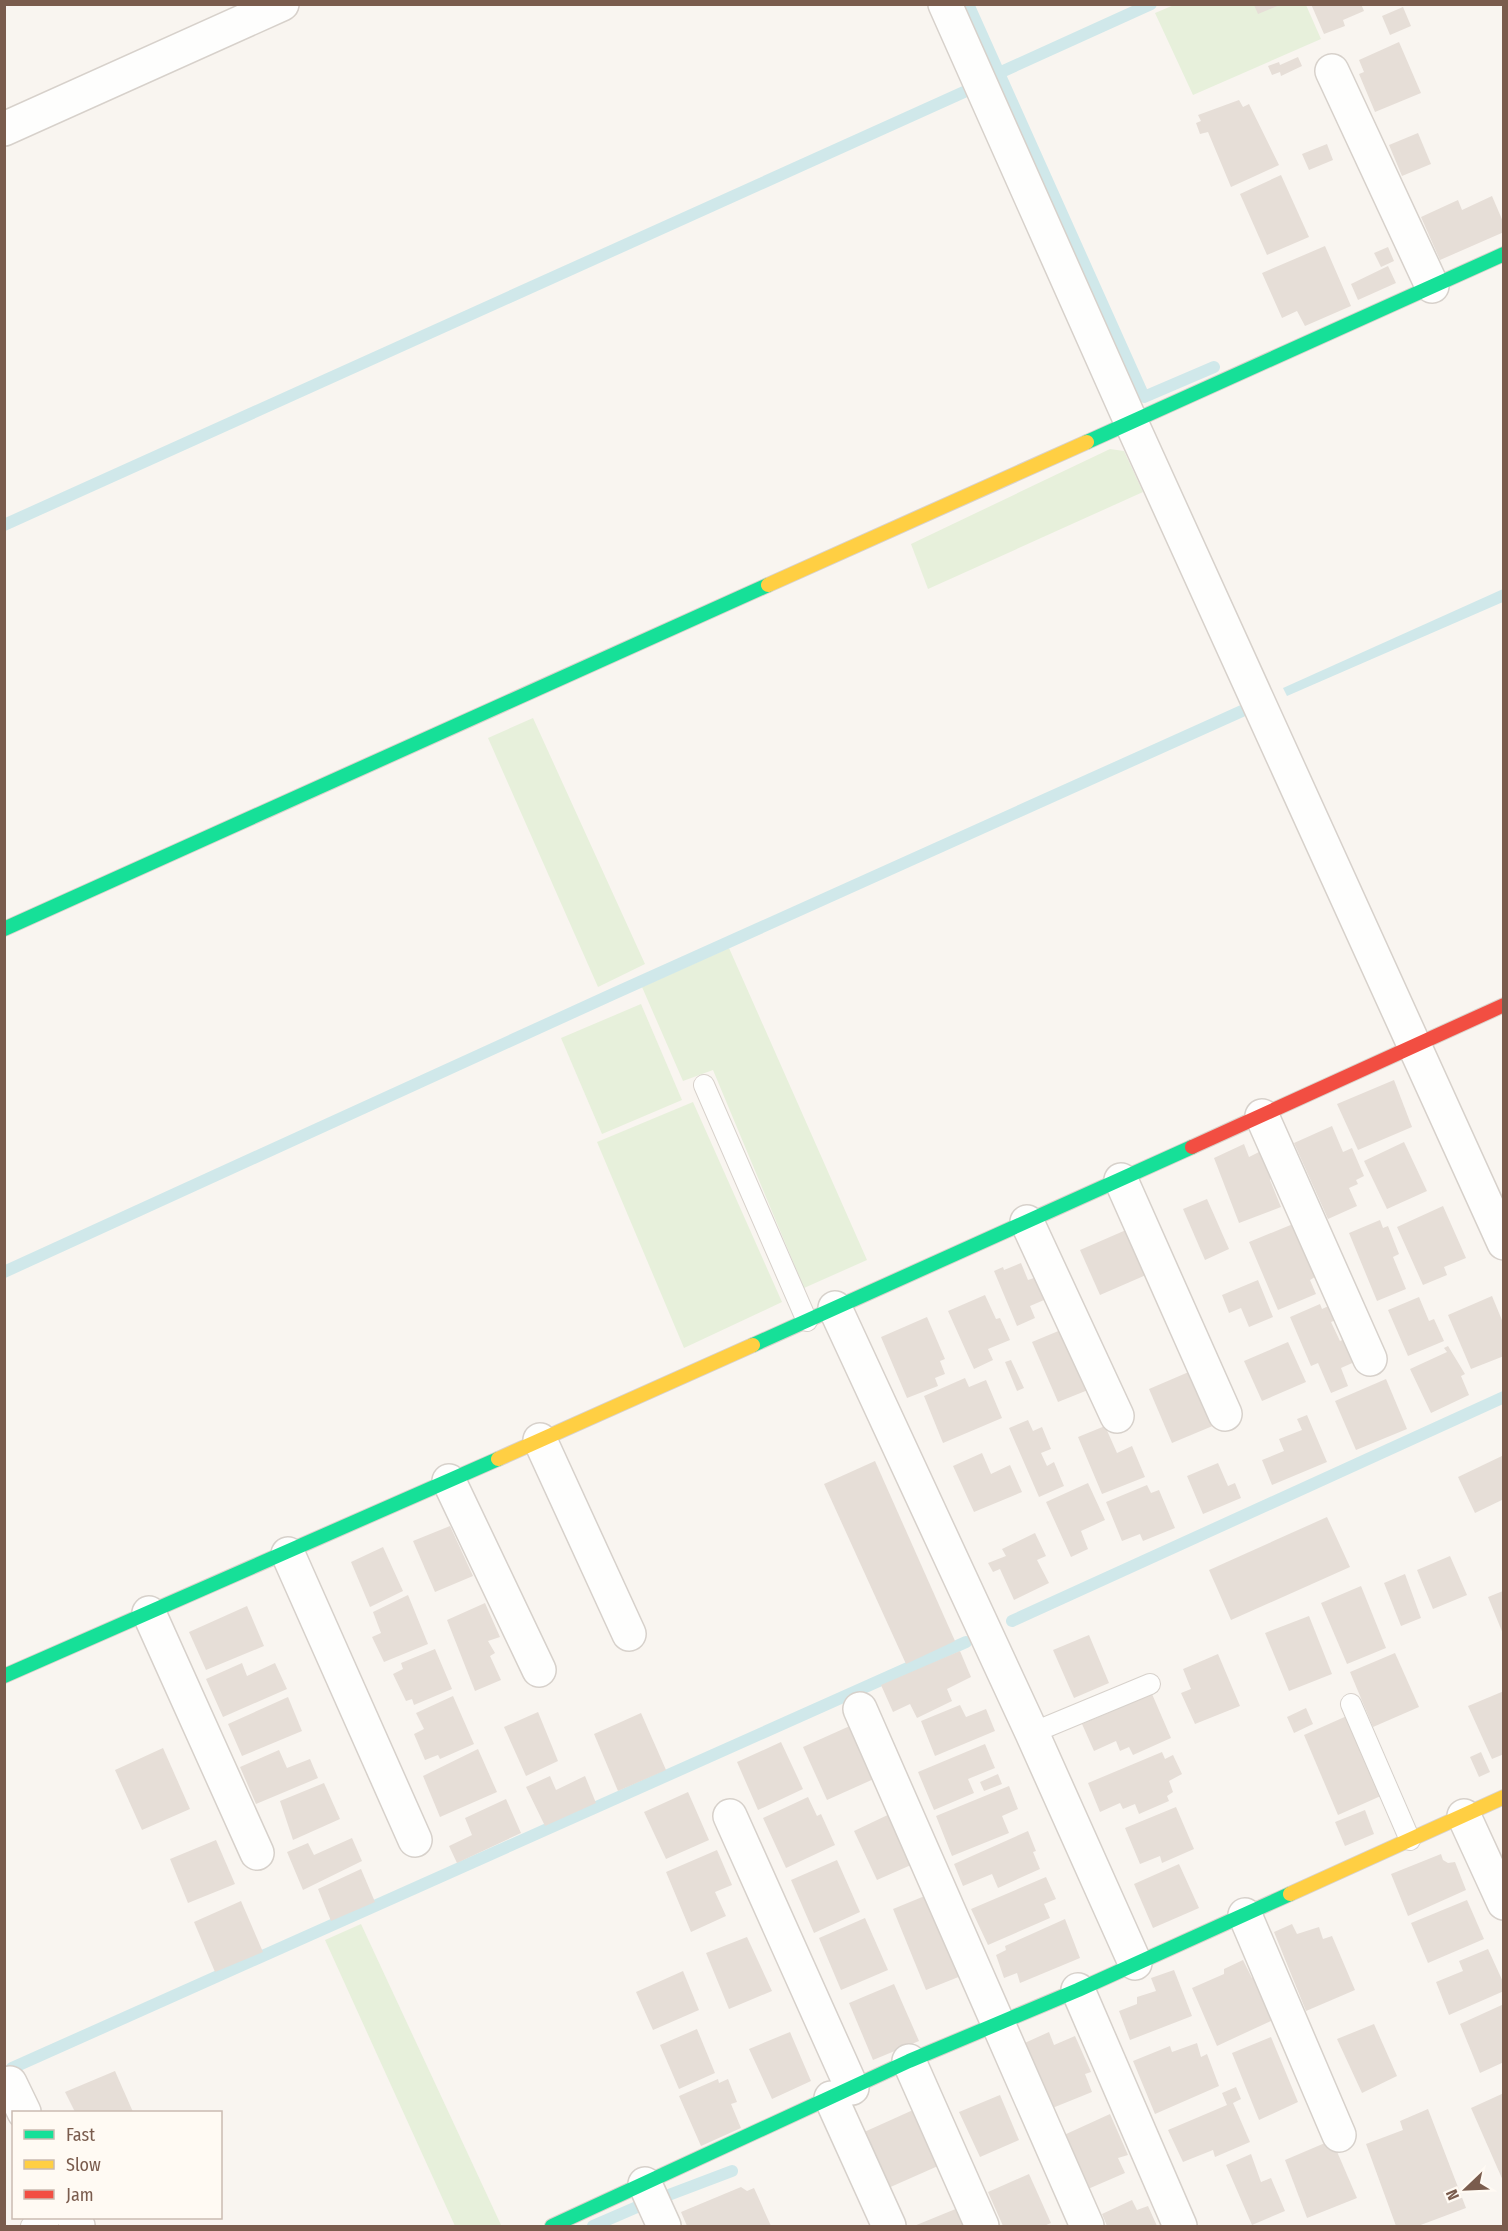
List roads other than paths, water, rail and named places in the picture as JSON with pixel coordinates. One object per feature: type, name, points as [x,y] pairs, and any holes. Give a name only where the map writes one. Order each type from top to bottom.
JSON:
[{"type":"street","points":[[4,129],[282,4]]},
{"type":"street","points":[[945,4],[1131,422],[1503,1243]]},
{"type":"street","points":[[1332,71],[1432,286]]},
{"type":"street","points":[[4,929],[1503,254]]},
{"type":"street","points":[[4,1676],[288,1554],[1121,1180],[1503,1005]]},
{"type":"street","points":[[1262,1116],[1370,1359]]},
{"type":"street","points":[[1121,1180],[1225,1414]]},
{"type":"street","points":[[1027,1222],[1117,1416]]},
{"type":"street","points":[[821,1314],[1032,1733],[1135,1964]]},
{"type":"street","points":[[540,1440],[629,1634]]},
{"type":"street","points":[[449,1481],[539,1670]]},
{"type":"street","points":[[288,1554],[415,1840]]},
{"type":"street","points":[[149,1613],[257,1853]]},
{"type":"street","points":[[860,1709],[1087,2226]]},
{"type":"street","points":[[552,2226],[909,2061],[1078,1990],[1503,1797]]},
{"type":"street","points":[[730,1816],[842,2093],[889,2226]]},
{"type":"street","points":[[1464,1816],[1503,1903]]},
{"type":"street","points":[[1245,1915],[1339,2135]]},
{"type":"street","points":[[1078,1990],[1180,2226]]},
{"type":"street","points":[[909,2061],[982,2226]]},
{"type":"street","points":[[10,2083],[24,2111]]},
{"type":"street","points":[[645,2184],[664,2226]]},
{"type":"lane","points":[[704,1085],[821,1314]]},
{"type":"lane","points":[[1032,1733],[1150,1684]]},
{"type":"lane","points":[[1351,1704],[1410,1840]]},
{"type":"lane","points":[[31,2226],[47,2219]]},
{"type":"water","points":[[1503,589],[1503,602],[1287,696],[1283,688]]},
{"type":"waterway","points":[[968,4],[1144,397],[1214,367]]},
{"type":"waterway","points":[[4,525],[964,92],[999,73],[1151,4]]},
{"type":"waterway","points":[[4,1272],[613,994],[1242,711]]},
{"type":"waterway","points":[[1012,1621],[1504,1397]]},
{"type":"waterway","points":[[12,2068],[966,1642]]},
{"type":"waterway","points":[[593,2226],[732,2171]]}]
